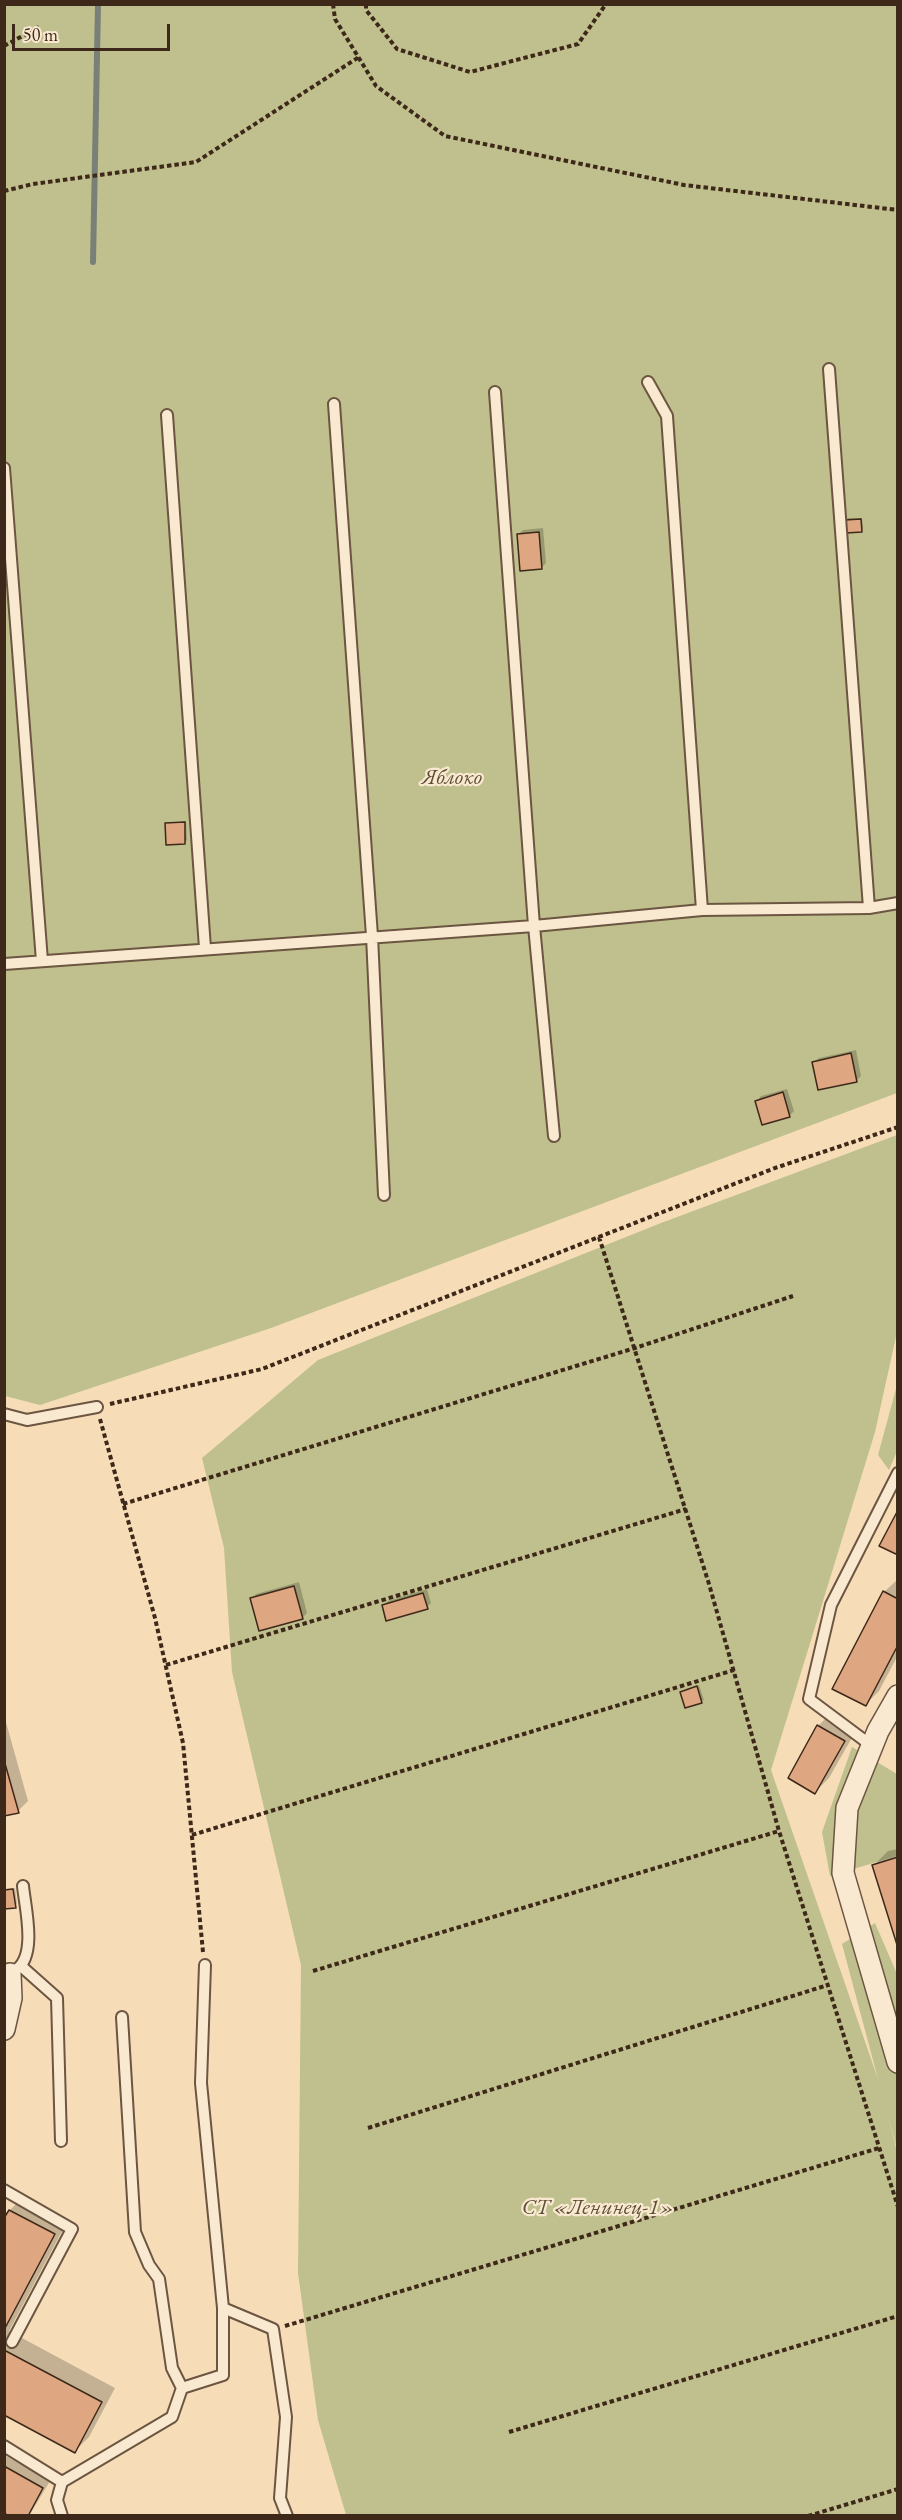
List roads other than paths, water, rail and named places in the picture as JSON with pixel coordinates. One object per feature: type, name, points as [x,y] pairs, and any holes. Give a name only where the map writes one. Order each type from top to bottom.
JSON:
[{"type":"street","points":[[897,1696],[872,1746],[847,1808],[843,1873],[897,2062]]},
{"type":"street","points":[[4,2029],[11,1998],[12,1969]]},
{"type":"lane","points":[[830,369],[869,908]]},
{"type":"lane","points":[[648,382],[667,416],[702,910]]},
{"type":"lane","points":[[495,392],[534,926],[554,1136]]},
{"type":"lane","points":[[334,404],[372,936],[384,1196]]},
{"type":"lane","points":[[166,415],[205,948]]},
{"type":"lane","points":[[4,468],[42,961]]},
{"type":"lane","points":[[4,964],[534,926],[702,910],[869,908],[897,903]]},
{"type":"lane","points":[[4,1414],[27,1420],[97,1407]]},
{"type":"lane","points":[[872,1746],[809,1699],[831,1605],[897,1473]]},
{"type":"lane","points":[[23,1886],[30,1941],[12,1969],[57,1998],[61,2141]]},
{"type":"lane","points":[[182,2388],[222,2375],[223,2308],[201,2084],[205,1965]]},
{"type":"lane","points":[[62,2516],[57,2500],[62,2482],[172,2417],[182,2388],[172,2368],[159,2279],[149,2265],[135,2232],[122,2017]]},
{"type":"lane","points":[[4,2190],[72,2229],[12,2342]]},
{"type":"lane","points":[[223,2308],[273,2329],[286,2417],[280,2498],[287,2516]]},
{"type":"lane","points":[[4,2446],[62,2482]]},
{"type":"waterway","points":[[93,262],[98,4]]},
{"type":"park label","name":"Яблоко","points":[[452,778]]},
{"type":"park label","name":"СТ «Ленинец-1»","points":[[598,2208]]}]
